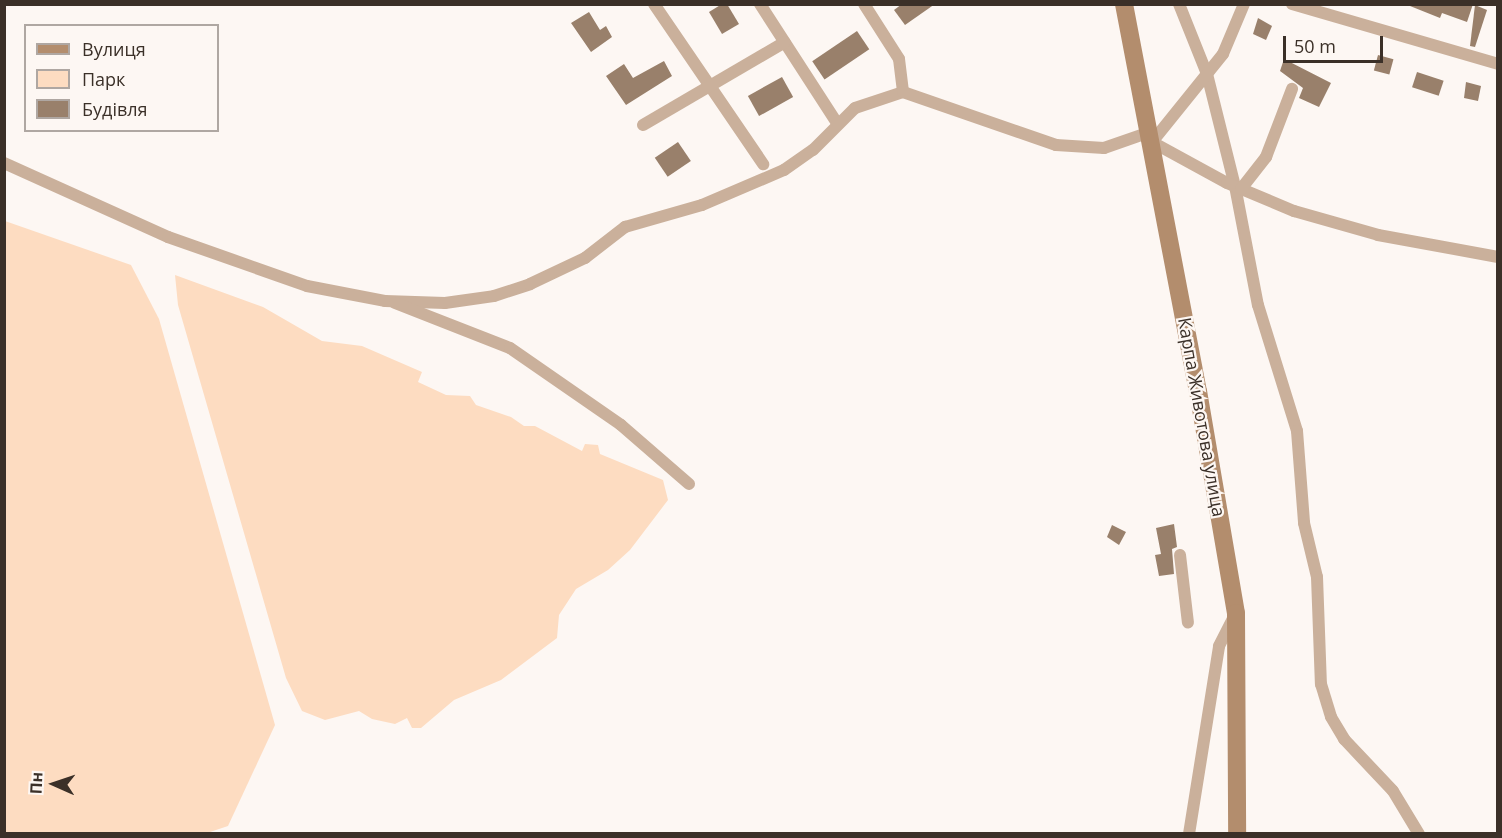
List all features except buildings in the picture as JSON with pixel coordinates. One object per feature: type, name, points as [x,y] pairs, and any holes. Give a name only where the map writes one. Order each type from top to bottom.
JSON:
[{"type":"main road","name":"Карпа Животова улица","points":[[1124,4],[1151,137],[1236,613],[1237,834]]},
{"type":"street","points":[[654,4],[763,164]]},
{"type":"street","points":[[760,4],[837,123]]},
{"type":"street","points":[[864,4],[898,59],[903,92]]},
{"type":"street","points":[[1179,4],[1207,74],[1238,188],[1258,305],[1297,431],[1304,523],[1317,577],[1321,684],[1330,717],[1344,739],[1393,791],[1419,834]]},
{"type":"street","points":[[4,164],[216,256],[333,293],[392,301],[471,301],[530,284],[585,258],[625,227],[702,205],[784,170],[813,150],[837,123],[855,108],[903,92],[1056,145],[1104,148],[1151,137],[1223,54],[1244,4]]},
{"type":"street","points":[[1292,4],[1497,64]]},
{"type":"street","points":[[643,125],[785,42]]},
{"type":"street","points":[[1238,188],[1266,157],[1292,89]]},
{"type":"street","points":[[1151,137],[1238,188],[1294,211],[1378,235],[1497,257]]},
{"type":"street","points":[[392,301],[510,348],[621,425],[689,484]]},
{"type":"street","points":[[1180,555],[1188,623]]},
{"type":"street","points":[[1189,834],[1219,646],[1236,613]]},
{"type":"green space","points":[[5,221],[131,265],[159,319],[275,725],[228,826],[207,833],[5,833]]},
{"type":"green space","points":[[175,275],[263,307],[322,341],[362,346],[422,372],[418,382],[446,395],[470,396],[476,405],[511,417],[524,426],[535,426],[582,451],[585,444],[598,445],[600,454],[663,480],[668,500],[630,550],[608,570],[576,589],[559,615],[557,638],[501,680],[454,700],[421,728],[412,728],[407,718],[395,724],[372,719],[359,711],[325,720],[302,711],[286,678],[178,305]]}]
